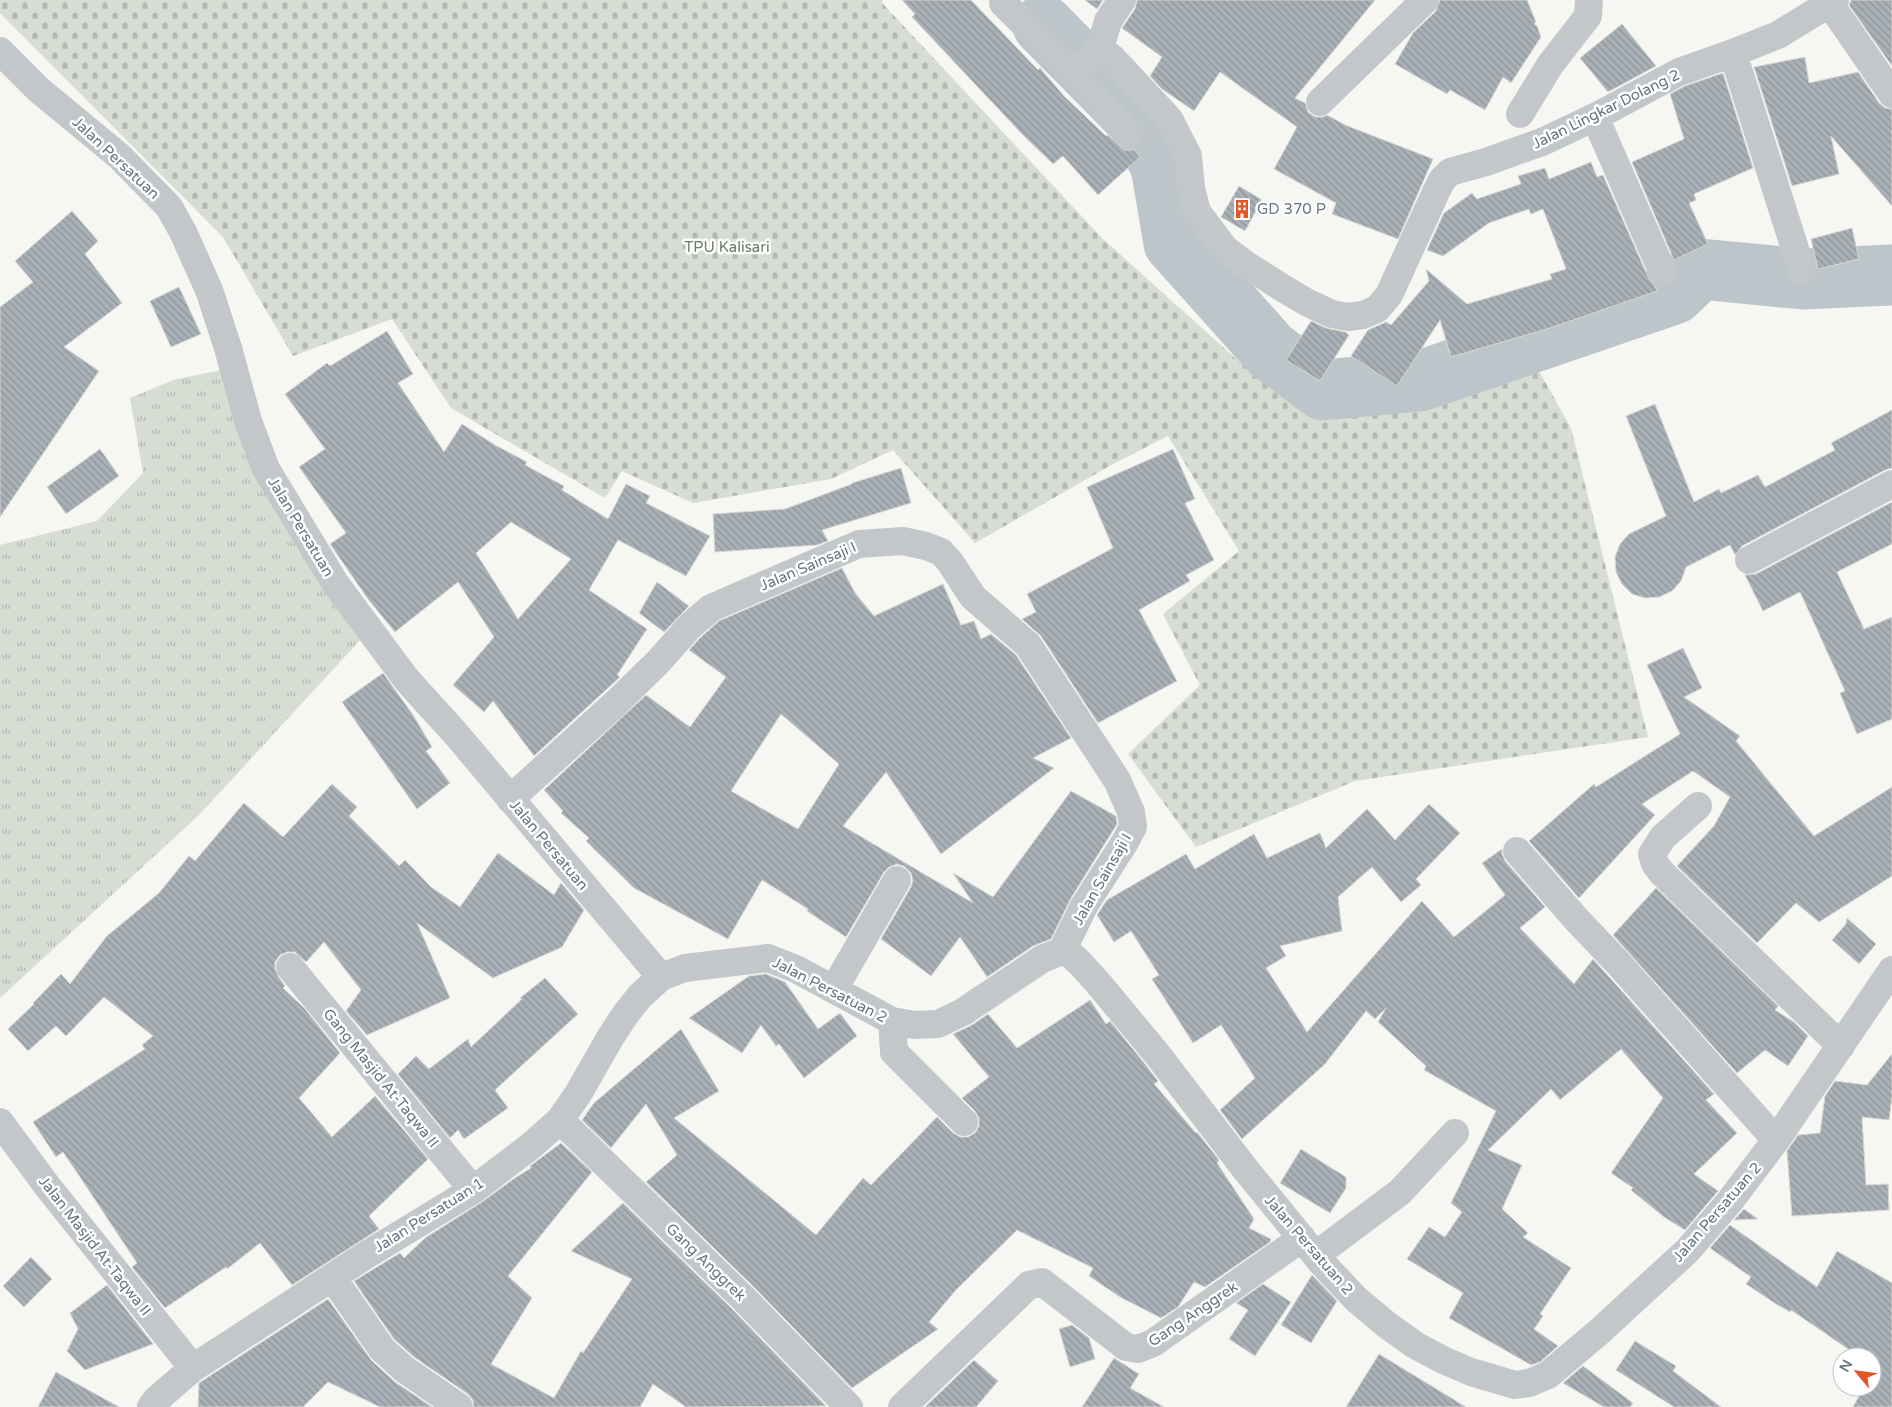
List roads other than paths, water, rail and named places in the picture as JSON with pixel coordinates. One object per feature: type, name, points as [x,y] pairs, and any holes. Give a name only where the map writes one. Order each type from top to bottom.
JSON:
[{"type":"street","points":[[1087,63],[1108,20],[1122,0]]},
{"type":"street","points":[[1320,102],[1425,0]]},
{"type":"street","points":[[1520,114],[1550,65],[1588,16],[1589,0]]},
{"type":"street","points":[[1833,2],[1892,94]]},
{"type":"street","name":"Jalan Lingkar Dolang 2","points":[[1087,63],[1112,59],[1169,119],[1188,156],[1191,188],[1197,212],[1225,248],[1245,264],[1308,303],[1332,314],[1348,317],[1362,315],[1377,309],[1389,295],[1436,192],[1442,180],[1450,172],[1486,162],[1542,142],[1595,117],[1680,72],[1778,35],[1833,2]]},
{"type":"street","points":[[1003,3],[1087,63],[1129,135]]},
{"type":"street","name":"Jalan Persatuan","points":[[0,51],[39,90],[119,156],[168,207],[183,232],[209,290],[228,348],[248,421],[266,469],[335,584],[407,680],[661,977]]},
{"type":"street","points":[[1734,53],[1802,271]]},
{"type":"street","points":[[1595,117],[1663,274]]},
{"type":"street","points":[[1749,560],[1892,484]]},
{"type":"street","name":"Jalan Sainsaji I","points":[[510,799],[616,702],[658,662],[690,626],[711,608],[859,544],[902,541],[926,546],[941,552],[950,562],[973,597],[1028,645],[1117,780],[1131,812],[1133,827],[1084,906],[1062,951]]},
{"type":"street","points":[[1698,806],[1663,837],[1652,854],[1654,864],[1841,1046]]},
{"type":"street","points":[[1517,852],[1576,920],[1776,1140]]},
{"type":"street","points":[[834,989],[897,880]]},
{"type":"street","name":"Jalan Persatuan 2","points":[[661,977],[685,968],[768,958],[796,969],[892,1021],[915,1025],[938,1024],[963,1012],[1042,960],[1062,951],[1070,954],[1116,1004],[1157,1054],[1229,1150],[1309,1247],[1356,1299],[1415,1345],[1515,1396],[1529,1383],[1548,1375],[1600,1331],[1688,1250],[1730,1201],[1776,1140],[1892,970]]},
{"type":"street","name":"Gang Masjid At-Taqwa II","points":[[290,967],[472,1190]]},
{"type":"street","name":"Jalan Persatuan 1","points":[[151,1407],[156,1400],[193,1368],[332,1277],[472,1190],[532,1145],[560,1120],[578,1094],[625,1015],[640,996],[661,977]]},
{"type":"street","points":[[892,1021],[894,1052],[964,1122]]},
{"type":"street","name":"Gang Anggrek","points":[[560,1120],[742,1298],[849,1407]]},
{"type":"street","name":"Jalan Masjid At-Taqwa II","points":[[0,1122],[48,1187],[193,1368]]},
{"type":"street","points":[[1309,1247],[1400,1192],[1455,1133]]},
{"type":"street","name":"Gang Anggrek","points":[[902,1407],[1029,1285],[1042,1282],[1126,1347],[1138,1349],[1153,1343],[1309,1247]]},
{"type":"street","points":[[332,1277],[382,1349],[392,1360],[459,1407]]},
{"type":"waterway","points":[[1043,25],[1138,121],[1161,166],[1174,243],[1270,350],[1323,390],[1420,381],[1674,294],[1700,269],[1803,279],[1892,275]]},
{"type":"place","name":"GD 370 P","points":[[1242,209]]},
{"type":"park label","name":"TPU Kalisari","points":[[727,247]]}]
